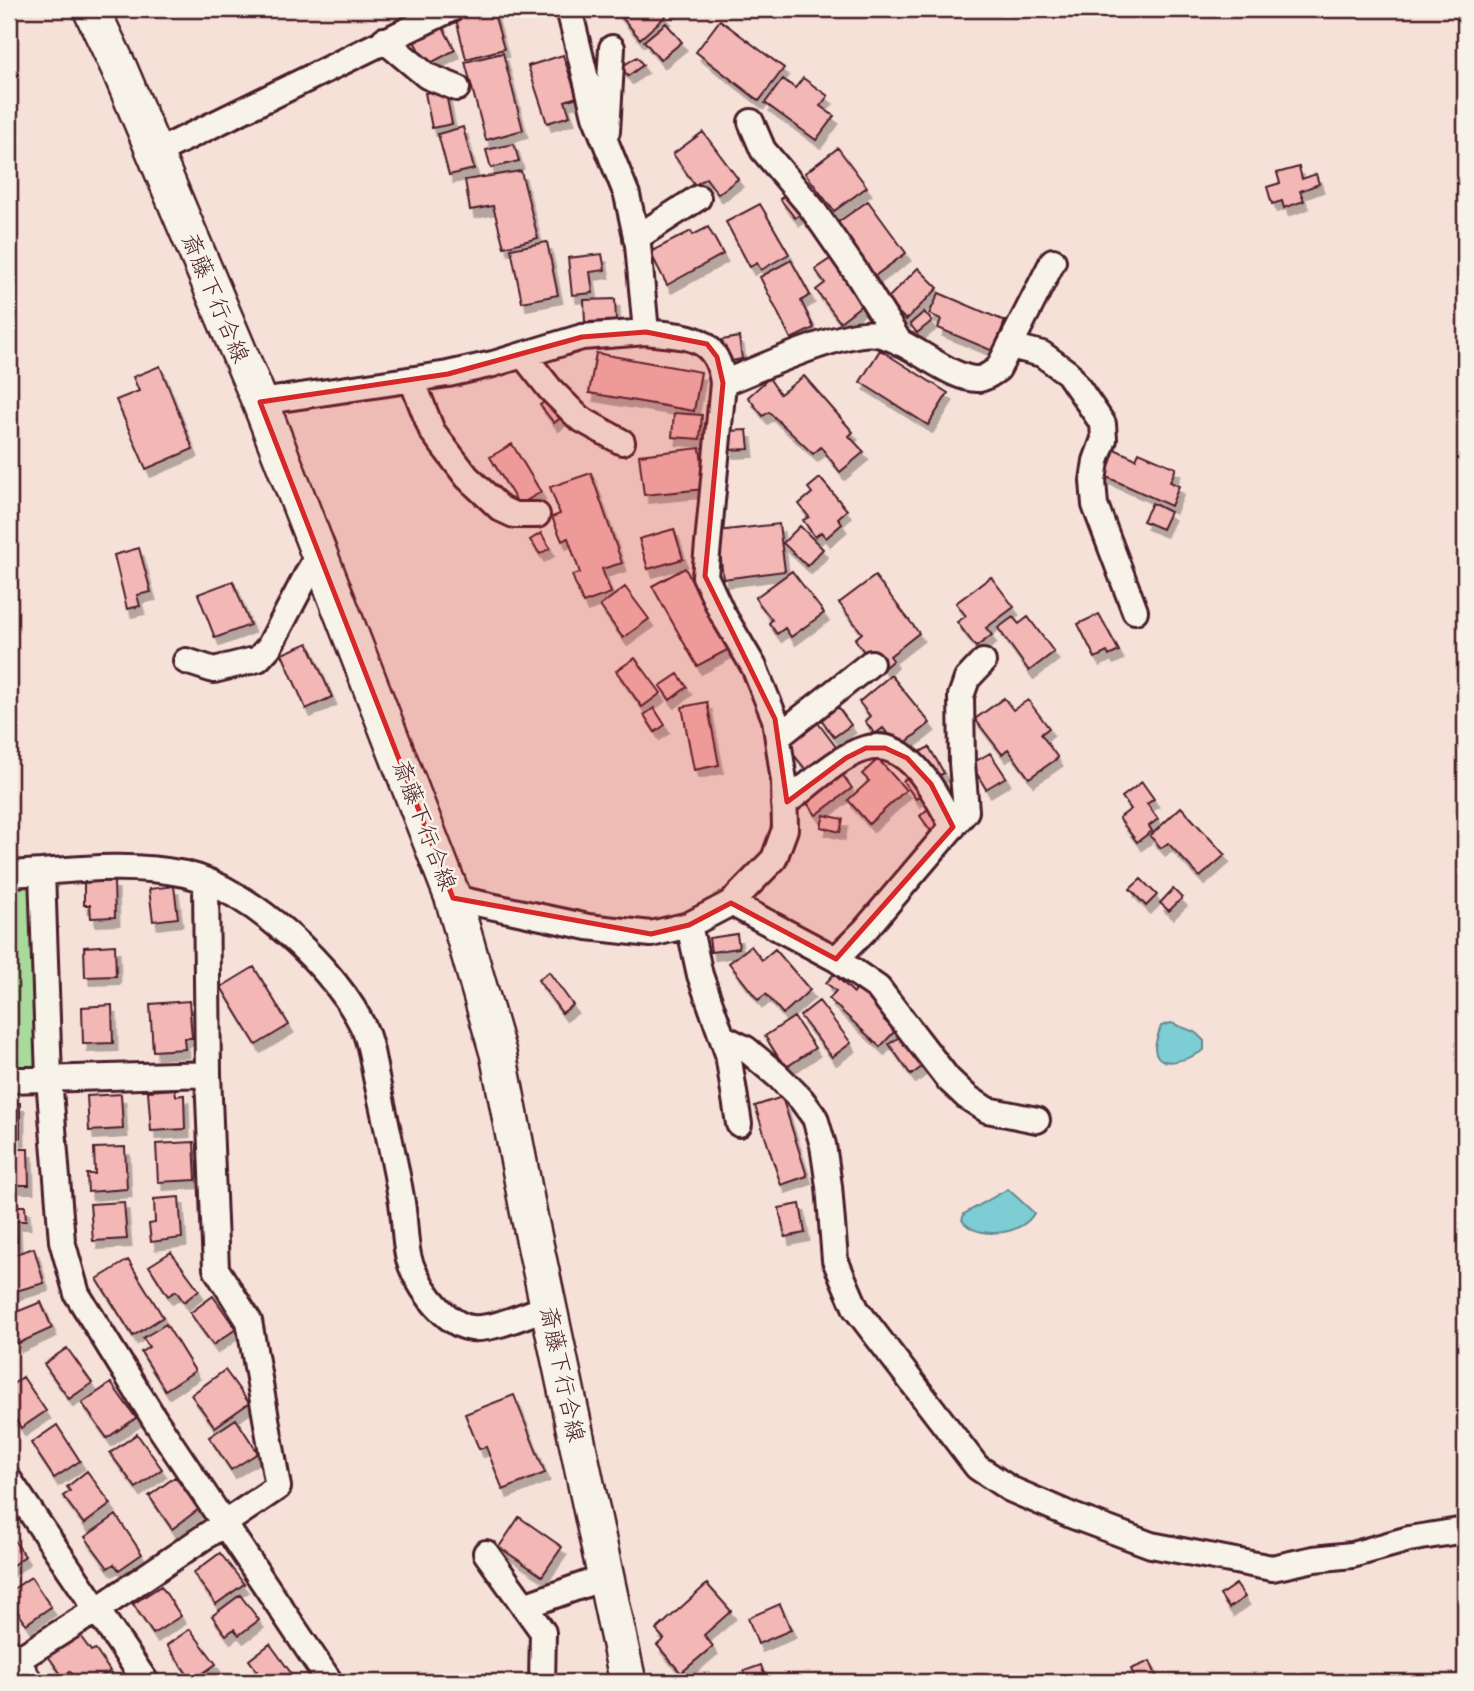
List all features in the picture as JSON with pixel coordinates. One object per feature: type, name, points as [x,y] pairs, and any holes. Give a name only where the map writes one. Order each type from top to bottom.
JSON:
[{"type":"main road","name":"斎藤下行合線","points":[[91,9],[260,402],[453,898],[499,1053],[548,1307],[628,1682]]},
{"type":"street","points":[[155,153],[451,9]]},
{"type":"street","points":[[569,9],[595,116],[627,195],[636,238],[646,332]]},
{"type":"street","points":[[384,40],[427,76],[457,88]]},
{"type":"street","points":[[606,142],[612,48]]},
{"type":"street","points":[[751,122],[763,150],[811,207],[900,343]]},
{"type":"street","points":[[636,238],[698,198]]},
{"type":"street","points":[[723,383],[812,348],[856,335],[874,333],[900,343],[959,374],[976,379],[984,378],[998,369],[1053,261]]},
{"type":"street","points":[[260,402],[448,374],[582,337],[646,332],[694,338],[706,344],[717,357],[723,383],[705,576],[722,613],[754,667],[775,719],[784,781],[785,829],[774,859],[731,903],[689,925],[651,934],[588,927],[453,898]]},
{"type":"street","points":[[1010,346],[1042,354],[1068,373],[1102,424],[1104,439],[1096,461],[1093,481],[1095,505],[1135,611]]},
{"type":"street","points":[[523,355],[550,389],[579,418],[622,442]]},
{"type":"street","points":[[412,380],[432,431],[467,477],[501,509],[514,515],[537,515]]},
{"type":"street","points":[[186,661],[214,670],[258,659],[274,637],[318,552]]},
{"type":"street","points":[[836,959],[865,930],[967,811],[962,763],[961,696],[967,680],[984,662]]},
{"type":"street","points":[[779,736],[871,663]]},
{"type":"street","points":[[784,804],[846,758],[866,748],[885,748],[907,758],[931,785],[953,828]]},
{"type":"street","points":[[9,874],[88,869],[159,869],[188,875],[244,901],[288,935],[319,964],[348,999],[366,1033],[402,1199],[408,1257],[429,1298],[446,1315],[470,1328],[488,1326],[548,1307]]},
{"type":"street","points":[[42,873],[49,1078],[62,1241],[77,1294],[112,1353],[224,1525],[330,1682]]},
{"type":"street","points":[[14,1666],[278,1487],[249,1321],[216,1269],[208,1074],[206,882]]},
{"type":"street","points":[[731,903],[836,959],[878,988],[948,1079],[967,1097],[987,1110],[1037,1120]]},
{"type":"street","points":[[689,925],[700,975],[728,1054],[739,1124]]},
{"type":"street","points":[[722,1037],[746,1049],[778,1076],[815,1118],[823,1145],[829,1186],[835,1260],[856,1309],[977,1467],[1010,1489],[1151,1545],[1272,1568],[1314,1559],[1352,1555],[1409,1539],[1465,1530]]},
{"type":"street","points":[[9,1080],[208,1074]]},
{"type":"street","points":[[9,1479],[146,1682]]},
{"type":"street","points":[[486,1553],[543,1632],[542,1682]]},
{"type":"street","points":[[524,1605],[606,1577]]},
{"type":"highlighted area","points":[[646,332],[707,344],[717,357],[723,383],[705,576],[775,719],[787,802],[846,758],[866,748],[885,748],[907,758],[931,784],[953,827],[836,959],[731,903],[689,925],[651,934],[453,898],[260,402],[448,374],[582,337]]},
{"type":"green space","points":[[30,887],[39,1068],[9,1068],[9,888]]},
{"type":"water","points":[[1171,1023],[1195,1032],[1204,1041],[1204,1050],[1176,1061],[1162,1060],[1155,1049],[1156,1043],[1161,1026]]},
{"type":"water","points":[[1008,1189],[1034,1213],[1020,1226],[999,1233],[988,1233],[969,1227],[962,1220],[964,1214]]},
{"type":"building","points":[[615,9],[660,9],[666,16],[640,39]]},
{"type":"building","points":[[493,10],[504,49],[466,59],[456,19]]},
{"type":"building","points":[[439,20],[455,50],[427,65],[411,36]]},
{"type":"building","points":[[720,20],[784,68],[759,101],[696,52]]},
{"type":"building","points":[[666,23],[682,42],[660,60],[644,41]]},
{"type":"building","points":[[503,53],[523,130],[486,140],[465,62]]},
{"type":"building","points":[[563,55],[577,97],[565,101],[570,116],[547,123],[528,66]]},
{"type":"building","points":[[637,57],[643,65],[628,76],[621,67]]},
{"type":"building","points":[[803,78],[828,96],[820,106],[834,116],[816,140],[765,103],[783,79],[795,88]]},
{"type":"building","points":[[445,89],[452,124],[432,128],[425,93]]},
{"type":"building","points":[[463,127],[474,169],[449,175],[438,134]]},
{"type":"building","points":[[703,132],[738,179],[718,194],[706,178],[695,185],[673,154]]},
{"type":"building","points":[[514,144],[519,161],[491,168],[486,150]]},
{"type":"building","points":[[838,148],[867,187],[834,211],[805,173]]},
{"type":"building","points":[[1299,167],[1302,179],[1316,174],[1319,184],[1300,191],[1304,201],[1284,208],[1282,201],[1272,204],[1267,187],[1280,183],[1277,173]]},
{"type":"building","points":[[521,171],[538,238],[504,247],[493,206],[470,210],[465,180]]},
{"type":"building","points":[[791,191],[805,211],[795,218],[780,199]]},
{"type":"building","points":[[868,201],[906,253],[872,278],[834,225]]},
{"type":"building","points":[[760,204],[789,254],[761,270],[757,263],[750,267],[726,222]]},
{"type":"building","points":[[708,227],[723,254],[667,285],[650,252],[691,231],[693,235]]},
{"type":"building","points":[[547,242],[558,295],[522,302],[511,249]]},
{"type":"building","points":[[602,254],[605,270],[590,272],[593,293],[572,295],[568,258]]},
{"type":"building","points":[[836,255],[851,277],[846,280],[863,304],[840,322],[816,290],[825,283],[815,269]]},
{"type":"building","points":[[791,260],[810,295],[801,301],[814,328],[791,339],[760,277]]},
{"type":"building","points":[[918,268],[938,288],[906,320],[886,300]]},
{"type":"building","points":[[939,293],[1005,321],[993,351],[938,328],[941,319],[929,314]]},
{"type":"building","points":[[615,299],[616,321],[585,322],[584,300]]},
{"type":"building","points":[[924,312],[932,321],[917,333],[910,324]]},
{"type":"building","points":[[739,337],[742,359],[726,362],[722,340]]},
{"type":"building","points":[[880,350],[948,393],[928,425],[860,382]]},
{"type":"building","points":[[596,353],[701,372],[694,411],[589,393]]},
{"type":"building","points":[[160,366],[193,449],[146,469],[116,400],[139,391],[133,377]]},
{"type":"building","points":[[804,376],[853,432],[849,436],[864,452],[840,472],[821,447],[813,454],[769,412],[763,416],[748,397],[769,378],[780,394]]},
{"type":"building","points":[[550,398],[563,416],[554,423],[540,405]]},
{"type":"building","points":[[674,413],[702,415],[700,439],[672,437]]},
{"type":"building","points":[[747,430],[749,449],[729,450],[728,431]]},
{"type":"building","points":[[512,444],[541,492],[519,505],[490,457]]},
{"type":"building","points":[[1110,447],[1136,459],[1139,452],[1176,468],[1170,482],[1179,486],[1171,506],[1098,473]]},
{"type":"building","points":[[700,448],[705,489],[644,495],[639,455]]},
{"type":"building","points":[[591,473],[622,563],[602,569],[611,593],[583,603],[572,575],[580,573],[568,538],[562,541],[552,517],[560,514],[550,487]]},
{"type":"building","points":[[820,478],[847,510],[838,518],[842,524],[826,538],[821,532],[815,537],[803,520],[809,517],[799,504],[812,493],[808,488]]},
{"type":"building","points":[[1152,503],[1170,512],[1162,529],[1143,521]]},
{"type":"building","points":[[779,524],[785,571],[723,579],[718,531]]},
{"type":"building","points":[[800,526],[823,549],[807,566],[783,543]]},
{"type":"building","points":[[674,529],[683,559],[648,569],[639,539]]},
{"type":"building","points":[[541,533],[550,548],[540,554],[530,540]]},
{"type":"building","points":[[139,548],[151,592],[137,595],[140,606],[127,609],[114,555]]},
{"type":"building","points":[[685,568],[729,649],[697,666],[652,586]]},
{"type":"building","points":[[792,571],[824,613],[791,637],[785,628],[777,634],[769,623],[772,620],[755,598]]},
{"type":"building","points":[[875,576],[919,633],[890,656],[893,660],[884,668],[872,652],[867,656],[855,639],[862,633],[839,603]]},
{"type":"building","points":[[991,577],[1014,607],[986,628],[992,635],[976,647],[957,622],[966,616],[956,603]]},
{"type":"building","points":[[233,581],[250,625],[215,638],[198,594]]},
{"type":"building","points":[[625,587],[649,619],[623,638],[600,606]]},
{"type":"building","points":[[1099,614],[1119,651],[1109,656],[1107,652],[1095,658],[1078,624]]},
{"type":"building","points":[[1013,617],[1019,624],[1028,617],[1054,652],[1029,671],[998,628]]},
{"type":"building","points":[[308,643],[332,697],[306,709],[282,654]]},
{"type":"building","points":[[635,658],[661,693],[642,707],[616,671]]},
{"type":"building","points":[[678,674],[687,687],[670,700],[660,686]]},
{"type":"building","points":[[891,675],[930,723],[899,748],[883,728],[875,734],[865,721],[870,716],[859,702]]},
{"type":"building","points":[[1004,698],[1013,710],[1028,700],[1049,728],[1041,734],[1058,758],[1029,778],[1008,749],[1002,754],[975,719]]},
{"type":"building","points":[[707,702],[719,765],[694,770],[682,707]]},
{"type":"building","points":[[838,707],[851,725],[834,737],[821,719]]},
{"type":"building","points":[[654,708],[665,725],[655,732],[644,715]]},
{"type":"building","points":[[818,723],[836,747],[806,770],[787,746]]},
{"type":"building","points":[[929,747],[944,773],[933,779],[918,753]]},
{"type":"building","points":[[990,753],[1006,777],[986,789],[971,764]]},
{"type":"building","points":[[878,759],[906,790],[869,824],[848,800],[869,781],[862,774]]},
{"type":"building","points":[[839,770],[852,788],[816,815],[803,797]]},
{"type":"building","points":[[913,773],[927,790],[916,799],[903,781]]},
{"type":"building","points":[[1142,782],[1154,799],[1147,804],[1158,819],[1149,826],[1152,831],[1137,842],[1119,818],[1131,809],[1122,797]]},
{"type":"building","points":[[1181,807],[1225,855],[1200,877],[1168,843],[1161,848],[1150,836]]},
{"type":"building","points":[[929,808],[941,824],[931,831],[920,816]]},
{"type":"building","points":[[824,815],[843,819],[840,832],[821,827]]},
{"type":"building","points":[[1141,879],[1157,895],[1146,906],[1130,889]]},
{"type":"building","points":[[114,881],[115,917],[91,918],[90,905],[84,905],[84,882]]},
{"type":"building","points":[[174,886],[178,918],[153,921],[149,889]]},
{"type":"building","points":[[1173,889],[1182,898],[1169,911],[1160,903]]},
{"type":"building","points":[[737,934],[739,948],[711,952],[709,938]]},
{"type":"building","points":[[115,945],[116,976],[85,977],[84,947]]},
{"type":"building","points":[[751,946],[762,960],[775,949],[810,990],[783,1014],[766,994],[758,1000],[729,963]]},
{"type":"building","points":[[254,967],[289,1025],[256,1045],[221,987]]},
{"type":"building","points":[[549,972],[573,1005],[562,1013],[538,980]]},
{"type":"building","points":[[834,974],[854,993],[860,986],[890,1013],[884,1020],[895,1031],[880,1047],[829,999],[836,991],[826,983]]},
{"type":"building","points":[[189,1001],[192,1038],[184,1038],[185,1049],[153,1051],[150,1004]]},
{"type":"building","points":[[819,1001],[851,1043],[832,1057],[800,1016]]},
{"type":"building","points":[[112,1005],[113,1043],[83,1044],[82,1007]]},
{"type":"building","points":[[794,1017],[815,1048],[785,1068],[765,1036]]},
{"type":"building","points":[[901,1036],[923,1066],[911,1075],[889,1044]]},
{"type":"building","points":[[175,1089],[176,1096],[184,1095],[185,1129],[151,1131],[148,1091]]},
{"type":"building","points":[[121,1094],[123,1129],[89,1131],[87,1096]]},
{"type":"building","points":[[782,1097],[807,1176],[781,1185],[755,1106]]},
{"type":"building","points":[[9,1103],[20,1103],[20,1138],[9,1138]]},
{"type":"building","points":[[194,1142],[196,1180],[158,1182],[156,1144]]},
{"type":"building","points":[[125,1147],[127,1189],[88,1192],[87,1174],[95,1174],[94,1148]]},
{"type":"building","points":[[9,1149],[28,1149],[29,1185],[9,1185]]},
{"type":"building","points":[[179,1197],[182,1238],[151,1242],[149,1224],[155,1223],[154,1199]]},
{"type":"building","points":[[124,1202],[127,1239],[93,1241],[90,1204]]},
{"type":"building","points":[[800,1204],[805,1233],[785,1237],[779,1208]]},
{"type":"building","points":[[9,1206],[25,1206],[26,1221],[16,1221],[17,1242],[9,1242]]},
{"type":"building","points":[[34,1248],[44,1283],[9,1293],[9,1256]]},
{"type":"building","points":[[171,1252],[199,1290],[184,1302],[176,1291],[168,1296],[149,1266]]},
{"type":"building","points":[[128,1260],[163,1317],[133,1336],[97,1279]]},
{"type":"building","points":[[213,1296],[236,1329],[213,1345],[190,1313]]},
{"type":"building","points":[[41,1302],[52,1328],[17,1344],[9,1324],[9,1315]]},
{"type":"building","points":[[166,1324],[195,1371],[165,1390],[141,1352],[149,1347],[143,1338]]},
{"type":"building","points":[[67,1348],[92,1383],[69,1399],[44,1364]]},
{"type":"building","points":[[225,1370],[249,1403],[215,1427],[191,1395]]},
{"type":"building","points":[[23,1377],[46,1411],[21,1428],[9,1410],[9,1387]]},
{"type":"building","points":[[111,1383],[136,1418],[107,1438],[82,1403]]},
{"type":"building","points":[[514,1395],[545,1473],[503,1490],[486,1447],[479,1449],[465,1414]]},
{"type":"building","points":[[236,1419],[258,1453],[231,1470],[209,1437]]},
{"type":"building","points":[[57,1425],[80,1461],[54,1478],[31,1443]]},
{"type":"building","points":[[137,1434],[162,1469],[136,1488],[110,1453]]},
{"type":"building","points":[[87,1471],[111,1504],[84,1524],[63,1496],[70,1491],[67,1487]]},
{"type":"building","points":[[175,1477],[199,1509],[172,1529],[149,1496]]},
{"type":"building","points":[[116,1515],[142,1554],[119,1570],[114,1564],[108,1568],[85,1537]]},
{"type":"building","points":[[519,1517],[562,1547],[542,1576],[499,1547]]},
{"type":"building","points":[[9,1533],[25,1556],[9,1568]]},
{"type":"building","points":[[220,1553],[244,1584],[216,1604],[193,1573]]},
{"type":"building","points":[[31,1577],[51,1607],[26,1624],[9,1599],[9,1592]]},
{"type":"building","points":[[707,1584],[731,1611],[704,1635],[713,1646],[681,1673],[657,1645],[664,1639],[656,1630]]},
{"type":"building","points":[[1236,1584],[1245,1597],[1229,1608],[1220,1595]]},
{"type":"building","points":[[161,1586],[181,1616],[153,1634],[133,1604]]},
{"type":"building","points":[[240,1595],[259,1620],[239,1635],[234,1629],[226,1635],[212,1616]]},
{"type":"building","points":[[780,1604],[791,1630],[758,1644],[748,1618]]},
{"type":"building","points":[[190,1629],[216,1664],[192,1681],[167,1645]]},
{"type":"building","points":[[78,1633],[91,1651],[95,1649],[110,1671],[93,1682],[78,1682],[70,1671],[63,1677],[48,1656]]},
{"type":"building","points":[[270,1644],[291,1673],[280,1682],[256,1682],[251,1675],[257,1671],[249,1660]]},
{"type":"building","points":[[1150,1661],[1158,1680],[1136,1682],[1131,1669]]},
{"type":"building","points":[[761,1665],[767,1682],[748,1682],[744,1671]]}]
